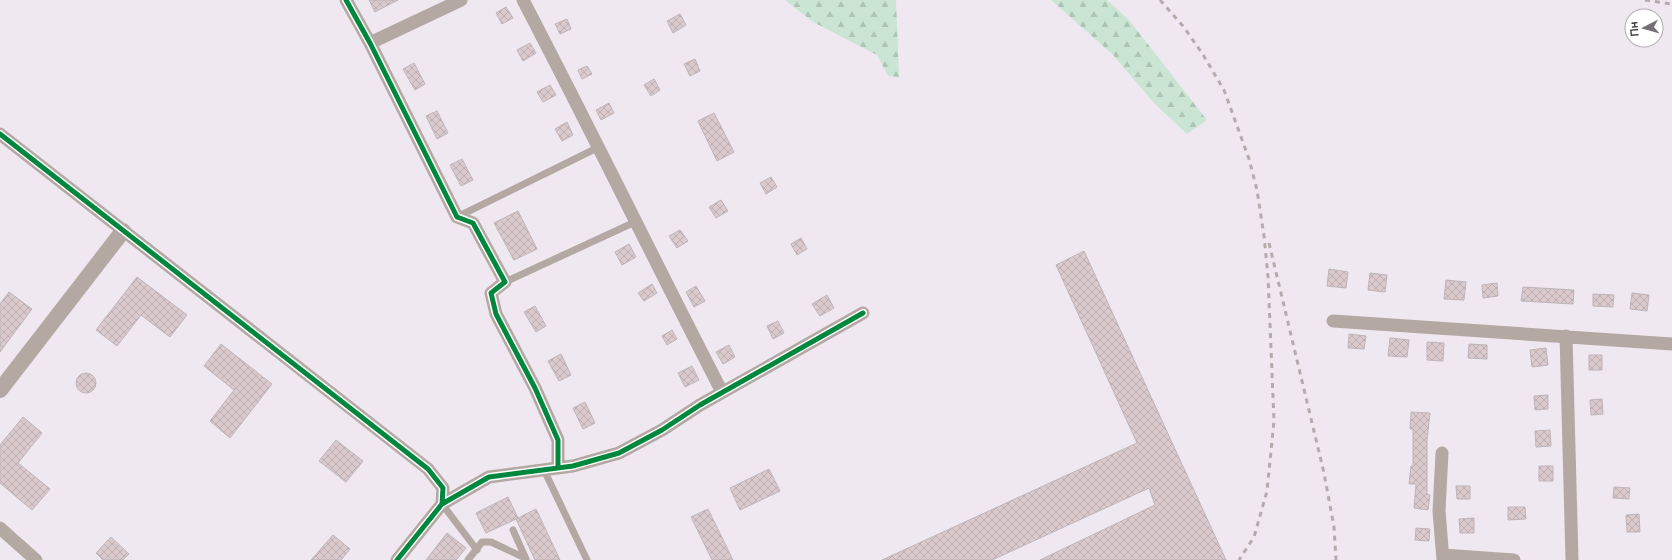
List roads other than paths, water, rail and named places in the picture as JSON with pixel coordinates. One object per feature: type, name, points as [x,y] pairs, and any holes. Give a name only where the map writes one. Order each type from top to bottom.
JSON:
[{"type":"street","points":[[346,0],[370,42],[457,217],[473,223],[505,282],[491,293],[496,314],[535,388],[558,440],[558,468]]},
{"type":"street","points":[[370,42],[461,0]]},
{"type":"street","points":[[523,0],[599,147],[635,222],[722,392]]},
{"type":"street","points":[[0,134],[428,469],[443,488],[442,504]]},
{"type":"street","points":[[0,390],[123,231]]},
{"type":"street","points":[[397,560],[442,504],[489,477],[573,466],[619,453],[662,430],[722,392],[863,312]]},
{"type":"street","points":[[1333,321],[1672,344]]},
{"type":"street","points":[[1566,336],[1572,560]]},
{"type":"street","points":[[1442,453],[1439,511],[1443,558],[1514,560]]},
{"type":"street","points":[[0,528],[36,560]]},
{"type":"lane","points":[[457,217],[599,147]]},
{"type":"lane","points":[[505,282],[635,222]]},
{"type":"lane","points":[[544,470],[587,560]]},
{"type":"lane","points":[[442,504],[476,550]]},
{"type":"lane","points":[[513,530],[526,559]]},
{"type":"lane","points":[[468,560],[482,542],[491,542],[526,559]]},
{"type":"railway","points":[[1160,0],[1183,26],[1202,53],[1224,90],[1249,159],[1257,190],[1264,236],[1268,276],[1274,421],[1267,491],[1254,537],[1239,560]]},
{"type":"railway","points":[[1645,0],[1672,4]]},
{"type":"railway","points":[[1269,243],[1324,473],[1334,527],[1336,560]]}]
